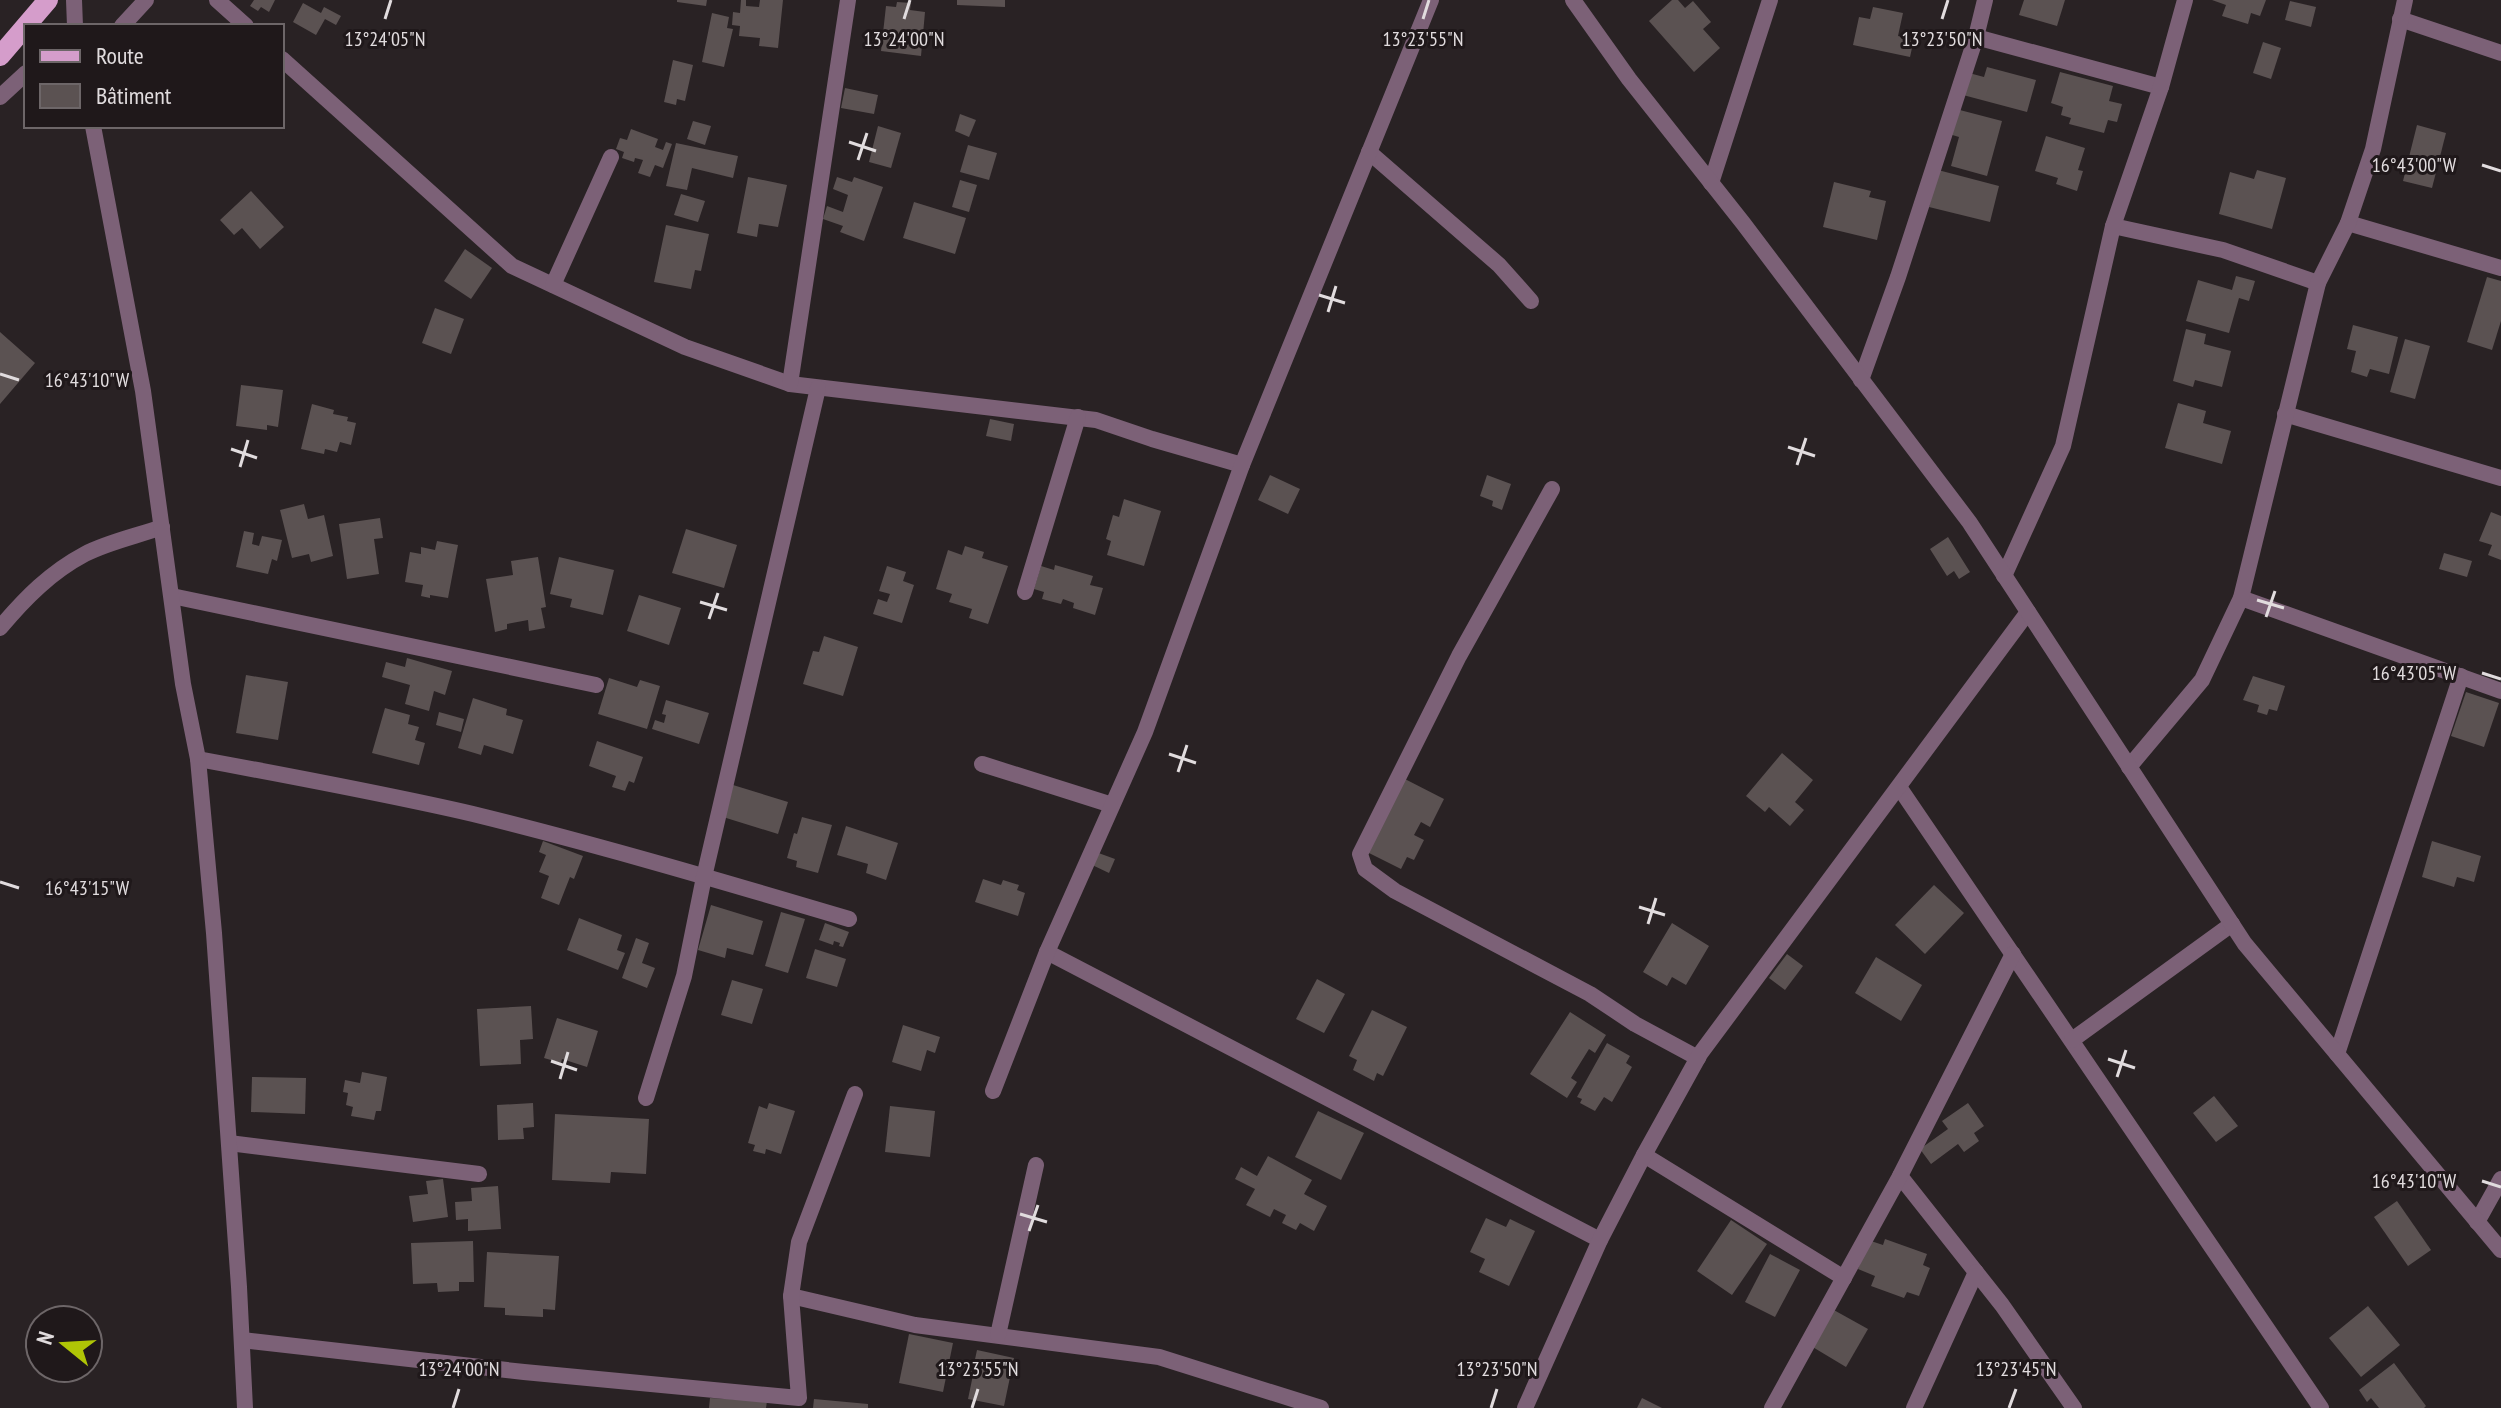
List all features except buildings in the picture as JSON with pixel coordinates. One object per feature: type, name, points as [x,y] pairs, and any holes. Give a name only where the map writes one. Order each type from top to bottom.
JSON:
[{"type":"main road","points":[[27,24],[48,0]]},
{"type":"main road","points":[[0,56],[24,28]]},
{"type":"street","points":[[74,0],[75,24]]},
{"type":"street","points":[[124,24],[146,0]]},
{"type":"street","points":[[217,0],[244,24]]},
{"type":"street","points":[[790,384],[848,0]]},
{"type":"street","points":[[993,1091],[1047,952],[1145,732],[1242,465],[1431,0]]},
{"type":"street","points":[[1573,0],[1629,79],[1970,523],[2245,944],[2501,1250]]},
{"type":"street","points":[[1711,183],[1770,0]]},
{"type":"street","points":[[1861,380],[1903,262],[1976,37],[1985,0]]},
{"type":"street","points":[[2004,576],[2063,446],[2113,226],[2161,87],[2185,0]]},
{"type":"street","points":[[2129,767],[2202,680],[2241,598],[2318,283],[2348,223],[2373,149],[2405,0]]},
{"type":"street","points":[[2400,19],[2501,53]]},
{"type":"street","points":[[1976,37],[2161,87]]},
{"type":"street","points":[[284,61],[512,266],[685,347],[790,384],[1096,420],[1242,465]]},
{"type":"street","points":[[0,97],[24,75]]},
{"type":"street","points":[[93,128],[143,391],[183,684],[198,759],[214,933],[245,1408]]},
{"type":"street","points":[[1369,152],[1499,265],[1531,301]]},
{"type":"street","points":[[553,285],[611,157]]},
{"type":"street","points":[[2348,223],[2501,268]]},
{"type":"street","points":[[2113,226],[2223,250],[2318,283]]},
{"type":"street","points":[[646,1098],[684,976],[704,877],[818,388]]},
{"type":"street","points":[[2285,414],[2501,478]]},
{"type":"street","points":[[1025,592],[1078,417]]},
{"type":"street","points":[[1552,489],[1459,656],[1360,854],[1365,869],[1395,891],[1590,994],[1635,1024],[1698,1058]]},
{"type":"street","points":[[0,628],[22,601],[55,572],[88,552],[162,527]]},
{"type":"street","points":[[172,596],[596,685]]},
{"type":"street","points":[[2241,598],[2501,691]]},
{"type":"street","points":[[1525,1408],[1600,1240],[1698,1058],[2028,612]]},
{"type":"street","points":[[2337,1054],[2461,676]]},
{"type":"street","points":[[198,759],[349,787],[474,815],[849,919]]},
{"type":"street","points":[[982,764],[1112,805]]},
{"type":"street","points":[[1899,787],[2321,1408]]},
{"type":"street","points":[[2072,1040],[2232,924]]},
{"type":"street","points":[[1047,952],[1600,1240]]},
{"type":"street","points":[[1772,1408],[1900,1176],[2013,954]]},
{"type":"street","points":[[242,1340],[799,1403],[791,1296],[799,1242],[855,1094]]},
{"type":"street","points":[[229,1143],[479,1174]]},
{"type":"street","points":[[1644,1155],[1844,1278]]},
{"type":"street","points":[[998,1335],[1036,1165]]},
{"type":"street","points":[[1900,1176],[2002,1305],[2074,1408]]},
{"type":"street","points":[[2477,1222],[2501,1179]]},
{"type":"street","points":[[1914,1408],[1976,1272]]},
{"type":"street","points":[[791,1296],[915,1325],[1159,1357],[1321,1408]]}]
